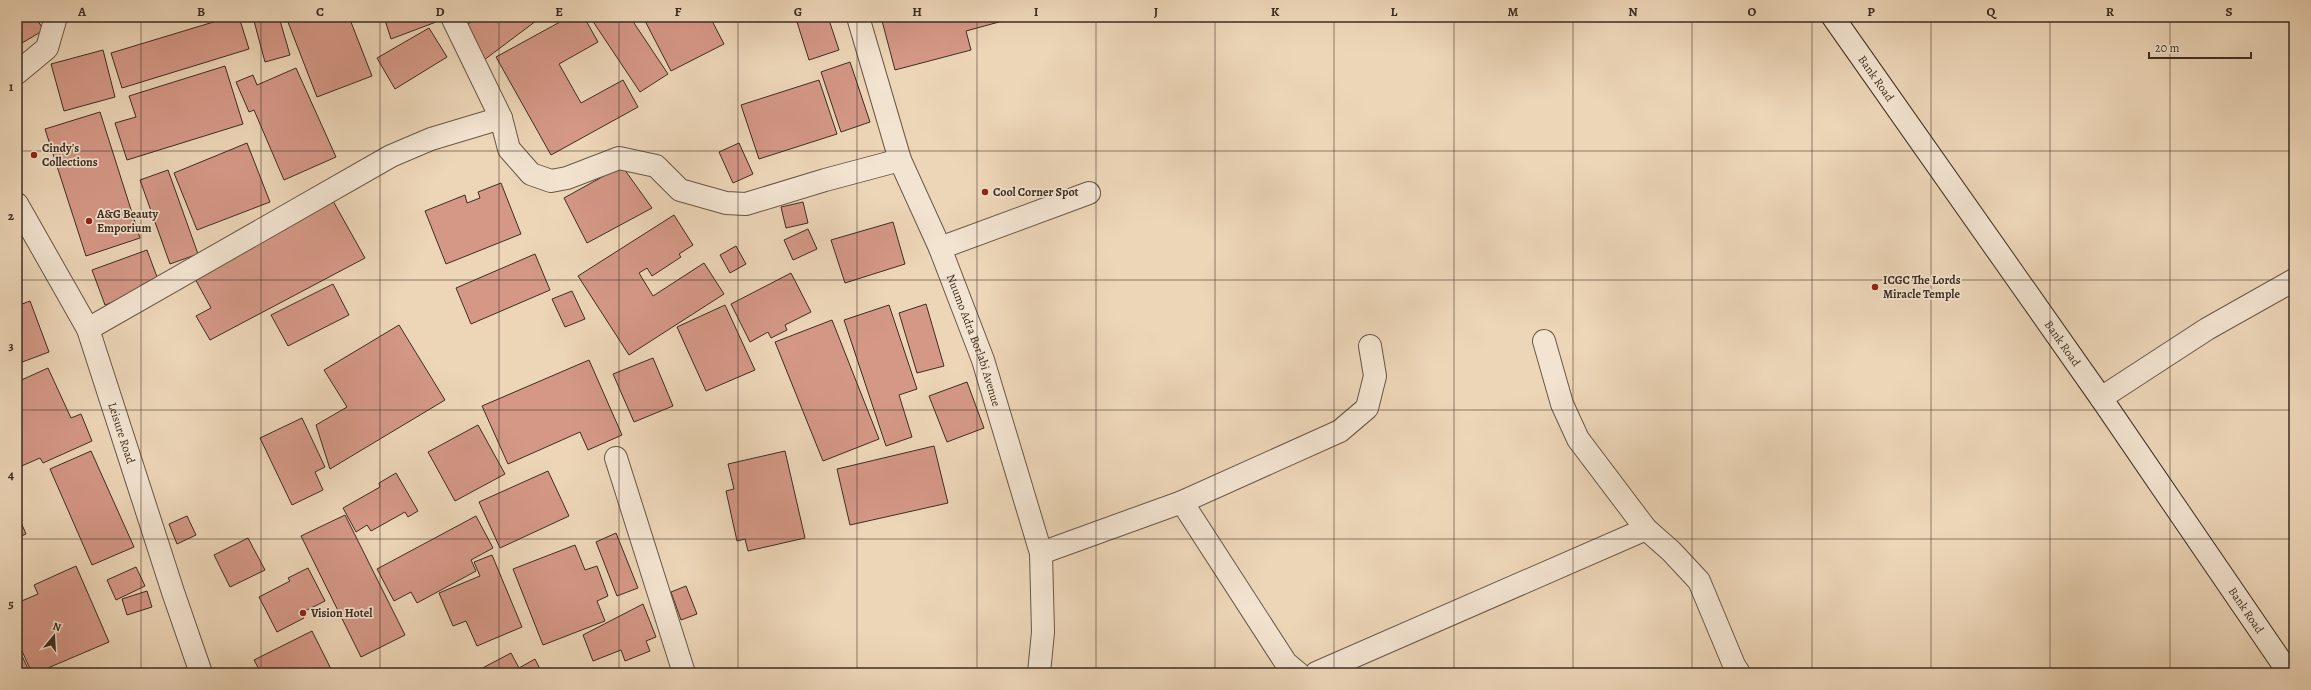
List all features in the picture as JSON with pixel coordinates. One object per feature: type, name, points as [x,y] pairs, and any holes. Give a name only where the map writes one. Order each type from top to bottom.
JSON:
[{"type":"street","points":[[17,73],[47,48],[56,17]]},
{"type":"street","points":[[452,17],[501,118],[509,149],[531,174],[551,181],[567,178],[618,158],[656,166],[680,190],[726,203],[746,204],[825,180],[900,160]]},
{"type":"street","name":"Nuumo Adra Borlabi Avenue","points":[[858,17],[900,160],[940,248],[983,360],[1041,553],[1043,632],[1039,673]]},
{"type":"street","name":"Bank Road","points":[[1833,17],[2101,398],[2289,673]]},
{"type":"street","points":[[88,329],[390,156],[431,139],[501,118]]},
{"type":"street","points":[[940,248],[1089,193]]},
{"type":"street","name":"Leisure Road","points":[[17,204],[88,329],[172,592],[201,673]]},
{"type":"street","points":[[2101,398],[2207,329],[2294,280]]},
{"type":"street","points":[[1544,341],[1562,404],[1578,439],[1646,529],[1671,551],[1699,581],[1734,665],[1740,673]]},
{"type":"street","points":[[1041,553],[1182,502],[1340,430],[1367,408],[1375,376],[1370,346]]},
{"type":"street","points":[[616,458],[684,673]]},
{"type":"street","points":[[1182,502],[1286,663],[1298,673]]},
{"type":"street","points":[[1316,673],[1646,529]]},
{"type":"building","points":[[17,17],[35,17],[44,30],[17,46]]},
{"type":"building","points":[[230,17],[239,17],[249,49],[122,88],[111,53]]},
{"type":"building","points":[[267,17],[279,17],[290,55],[265,62],[254,21]]},
{"type":"building","points":[[286,17],[349,17],[372,76],[317,97]]},
{"type":"building","points":[[384,17],[434,17],[436,22],[391,39]]},
{"type":"building","points":[[478,17],[533,17],[536,21],[484,60],[461,29]]},
{"type":"building","points":[[569,17],[584,17],[598,42],[559,64],[581,103],[623,80],[638,107],[551,155],[496,57]]},
{"type":"building","points":[[590,17],[630,17],[668,74],[640,92]]},
{"type":"building","points":[[643,17],[710,17],[724,44],[671,71]]},
{"type":"building","points":[[813,17],[828,17],[839,50],[809,60],[797,22]]},
{"type":"building","points":[[881,17],[997,17],[999,22],[966,31],[971,50],[895,70]]},
{"type":"building","points":[[429,28],[447,57],[395,89],[377,58]]},
{"type":"building","points":[[103,50],[115,97],[64,111],[51,64]]},
{"type":"building","points":[[850,62],[870,122],[841,132],[821,72]]},
{"type":"building","points":[[225,66],[243,124],[127,160],[115,123],[136,117],[129,96]]},
{"type":"building","points":[[296,68],[336,157],[284,180],[254,110],[249,112],[236,82],[253,75],[257,85]]},
{"type":"building","points":[[819,80],[837,134],[759,159],[741,105]]},
{"type":"building","points":[[100,112],[140,238],[86,256],[45,129]]},
{"type":"building","points":[[247,143],[270,202],[197,230],[174,173]]},
{"type":"building","points":[[739,143],[753,174],[733,183],[719,152]]},
{"type":"building","points":[[622,166],[652,208],[587,243],[564,198]]},
{"type":"building","points":[[168,170],[198,254],[170,264],[140,180]]},
{"type":"building","points":[[501,183],[521,234],[446,264],[425,211],[465,195],[467,203],[480,198],[478,192]]},
{"type":"building","points":[[333,201],[365,258],[210,340],[196,316],[211,308],[193,275]]},
{"type":"building","points":[[803,202],[808,223],[786,228],[781,207]]},
{"type":"building","points":[[674,215],[693,245],[679,254],[681,257],[652,276],[647,268],[639,273],[653,296],[704,263],[724,294],[629,355],[578,276]]},
{"type":"building","points":[[893,222],[905,264],[845,283],[831,240]]},
{"type":"building","points":[[808,229],[817,249],[793,260],[784,240]]},
{"type":"building","points":[[736,246],[746,264],[730,273],[720,255]]},
{"type":"building","points":[[147,250],[160,285],[105,305],[92,270]]},
{"type":"building","points":[[535,254],[550,290],[471,324],[456,288]]},
{"type":"building","points":[[791,273],[811,312],[785,325],[787,330],[771,338],[768,332],[750,342],[731,304]]},
{"type":"building","points":[[333,284],[349,315],[288,346],[271,315]]},
{"type":"building","points":[[572,291],[585,319],[565,327],[552,299]]},
{"type":"building","points":[[30,301],[49,352],[17,364],[17,306]]},
{"type":"building","points":[[926,304],[944,366],[917,373],[899,313]]},
{"type":"building","points":[[725,305],[755,370],[706,391],[677,327]]},
{"type":"building","points":[[889,305],[917,389],[899,395],[912,437],[886,446],[844,320]]},
{"type":"building","points":[[832,320],[879,439],[823,461],[775,342]]},
{"type":"building","points":[[399,325],[445,400],[330,469],[316,425],[347,407],[324,370]]},
{"type":"building","points":[[653,358],[673,406],[634,422],[613,374]]},
{"type":"building","points":[[589,360],[622,435],[588,450],[580,432],[508,464],[482,406]]},
{"type":"building","points":[[48,368],[71,418],[81,414],[92,441],[43,463],[40,458],[17,468],[17,382]]},
{"type":"building","points":[[967,382],[984,428],[947,442],[929,396]]},
{"type":"building","points":[[302,418],[325,467],[315,472],[323,490],[292,505],[260,438]]},
{"type":"building","points":[[478,425],[505,474],[455,501],[428,452]]},
{"type":"building","points":[[934,446],[948,503],[850,525],[837,469]]},
{"type":"building","points":[[91,451],[134,547],[92,565],[50,469]]},
{"type":"building","points":[[785,451],[805,538],[748,551],[745,539],[737,541],[726,491],[734,489],[728,464]]},
{"type":"building","points":[[548,471],[569,516],[500,548],[479,502]]},
{"type":"building","points":[[396,473],[418,511],[408,517],[405,512],[371,531],[367,525],[356,532],[343,508],[380,487],[379,483]]},
{"type":"building","points":[[17,513],[26,534],[17,538]]},
{"type":"building","points":[[345,515],[405,635],[361,657],[301,536]]},
{"type":"building","points":[[187,516],[196,535],[177,544],[169,524]]},
{"type":"building","points":[[476,516],[493,548],[471,560],[476,571],[417,603],[411,592],[394,601],[377,569]]},
{"type":"building","points":[[616,533],[638,588],[617,596],[596,542]]},
{"type":"building","points":[[248,538],[265,570],[230,587],[214,555]]},
{"type":"building","points":[[575,545],[585,570],[597,566],[608,596],[597,601],[605,621],[543,645],[513,569]]},
{"type":"building","points":[[492,555],[522,627],[477,646],[466,621],[453,626],[439,593],[480,576],[474,562]]},
{"type":"building","points":[[76,566],[109,642],[36,673],[32,673],[17,640],[17,603],[38,594],[34,585]]},
{"type":"building","points":[[136,567],[145,586],[116,600],[107,580]]},
{"type":"building","points":[[308,568],[325,601],[301,613],[304,618],[277,632],[259,597],[290,581],[288,578]]},
{"type":"building","points":[[686,586],[697,614],[681,620],[671,592]]},
{"type":"building","points":[[147,591],[152,607],[127,615],[122,599]]},
{"type":"building","points":[[643,604],[656,637],[646,641],[650,651],[625,661],[621,650],[593,661],[583,635]]},
{"type":"building","points":[[312,631],[333,673],[261,673],[254,660]]},
{"type":"building","points":[[17,645],[30,673],[17,673]]},
{"type":"building","points":[[511,653],[519,668],[535,659],[542,673],[473,673]]},
{"type":"place","name":"Cindy's Collections","points":[[34,155]]},
{"type":"place","name":"Cool Corner Spot","points":[[985,192]]},
{"type":"place","name":"A&G Beauty Emporium","points":[[89,221]]},
{"type":"place","name":"ICGC The Lords Miracle Temple","points":[[1875,287]]},
{"type":"place","name":"Vision Hotel","points":[[303,613]]}]
